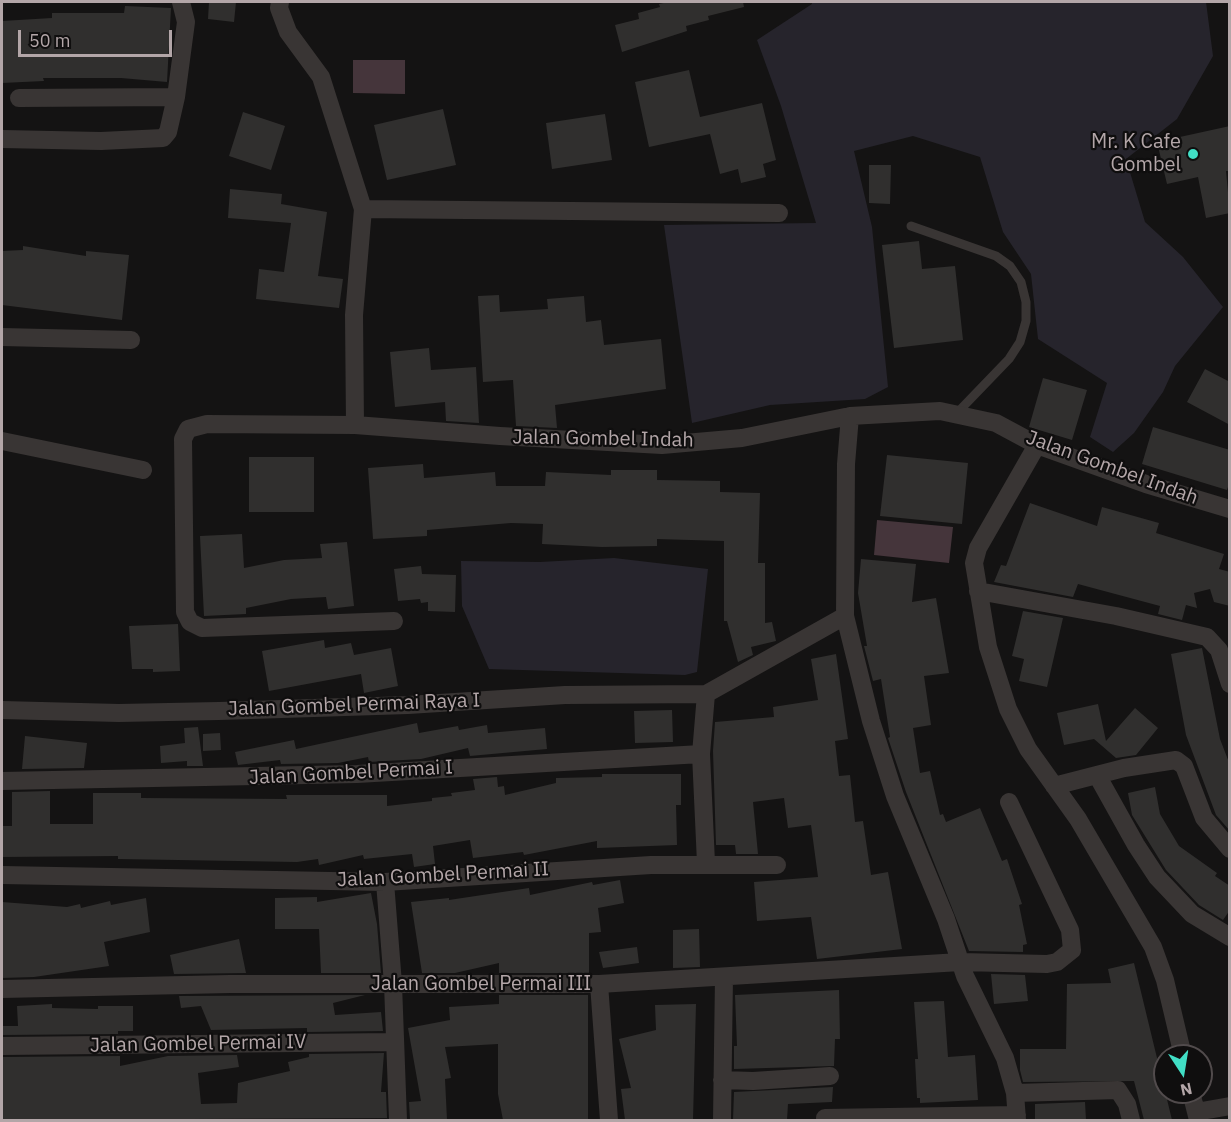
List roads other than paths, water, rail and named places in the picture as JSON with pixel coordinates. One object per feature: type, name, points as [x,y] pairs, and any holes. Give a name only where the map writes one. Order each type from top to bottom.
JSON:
[{"type":"street","points":[[2,139],[101,141],[163,138],[168,132],[176,97],[186,22],[181,2]]},
{"type":"street","points":[[280,2],[279,8],[288,32],[321,77],[363,209],[354,315],[355,425]]},
{"type":"street","points":[[19,98],[176,97]]},
{"type":"street","points":[[363,209],[779,213]]},
{"type":"street","points":[[2,338],[131,340]]},
{"type":"street","name":"Jalan Gombel Indah","points":[[394,621],[202,628],[190,622],[185,612],[183,439],[188,429],[207,424],[355,425],[500,436],[662,444],[742,438],[850,416],[909,412],[957,413],[996,423],[1038,445],[1146,484],[1230,509]]},
{"type":"street","points":[[825,1118],[1017,1118],[1016,1093],[1005,1058],[960,962],[946,919],[895,796],[872,721],[845,616],[846,475],[850,416]]},
{"type":"street","points":[[2,441],[143,470]]},
{"type":"street","points":[[1038,445],[978,548],[974,563],[988,647],[1008,709],[1028,749],[1078,819],[1153,947],[1165,980],[1180,1044]]},
{"type":"street","points":[[978,591],[1116,616],[1207,637],[1219,650],[1230,684]]},
{"type":"street","points":[[706,863],[701,754],[706,694],[845,616]]},
{"type":"street","name":"Jalan Gombel Permai Raya I","points":[[2,710],[119,713],[219,711],[408,705],[565,695],[706,694]]},
{"type":"street","name":"Jalan Gombel Permai I","points":[[2,781],[357,774],[701,754]]},
{"type":"street","points":[[1054,786],[1164,760],[1181,762],[1204,818],[1230,849]]},
{"type":"street","points":[[1097,775],[1136,845],[1157,877],[1192,914],[1230,937]]},
{"type":"street","name":"Jalan Gombel Permai III","points":[[2,989],[230,984],[599,984],[960,962],[1047,964],[1067,957],[1072,950],[1070,930],[1009,802]]},
{"type":"street","name":"Jalan Gombel Permai II","points":[[2,875],[385,882],[706,863],[777,865]]},
{"type":"street","points":[[385,882],[393,984],[398,1120]]},
{"type":"street","points":[[722,1120],[724,977]]},
{"type":"street","points":[[599,984],[609,1120]]},
{"type":"street","name":"Jalan Gombel Permai IV","points":[[2,1046],[395,1042]]},
{"type":"street","points":[[722,1080],[753,1081],[830,1076]]},
{"type":"street","points":[[1016,1093],[1118,1090],[1127,1104],[1131,1120]]},
{"type":"street","points":[[1197,1116],[1230,1106]]},
{"type":"lane","points":[[911,226],[996,256],[1010,266],[1021,282],[1024,292],[1026,321],[1020,342],[1010,359],[957,413]]},
{"type":"place","name":"Mr. K Cafe Gombel","points":[[1193,154]]}]
